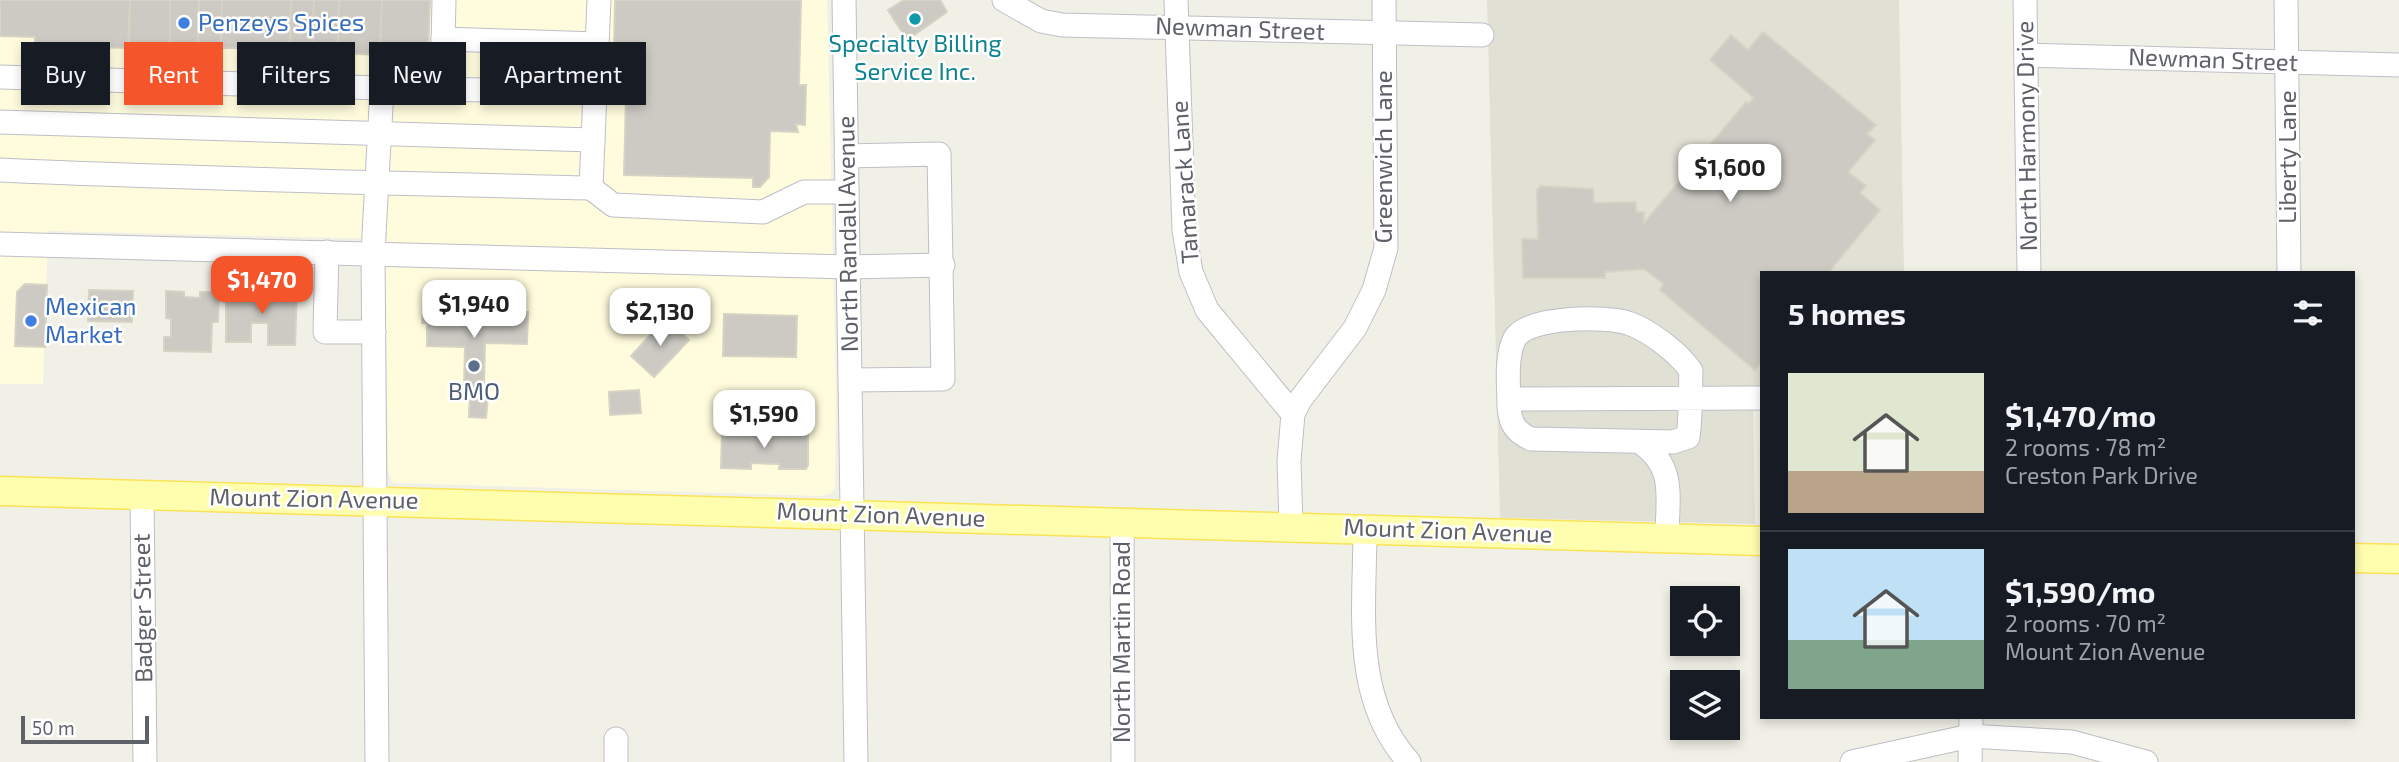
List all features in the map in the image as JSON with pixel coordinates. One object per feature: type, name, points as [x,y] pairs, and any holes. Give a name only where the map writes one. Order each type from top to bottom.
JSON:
[{"type":"main road","name":"Mount Zion Avenue","points":[[0,491],[1760,541]]},
{"type":"main road","points":[[2355,558],[2399,559]]},
{"type":"street","points":[[443,42],[444,0]]},
{"type":"street","points":[[597,42],[598,0]]},
{"type":"street","name":"North Randall Avenue","points":[[844,0],[856,762]]},
{"type":"street","name":"Newman Street","points":[[1004,0],[1041,21],[1062,24],[1482,34]]},
{"type":"street","name":"Tamarack Lane","points":[[1176,0],[1184,230],[1191,272],[1207,310],[1293,414]]},
{"type":"street","name":"Greenwich Lane","points":[[1293,414],[1300,400],[1355,328],[1374,290],[1386,248],[1384,0]]},
{"type":"street","name":"North Harmony Drive","points":[[2025,0],[2029,271]]},
{"type":"street","name":"Liberty Lane","points":[[2286,0],[2289,271]]},
{"type":"street","points":[[443,39],[535,42]]},
{"type":"street","name":"Newman Street","points":[[2026,55],[2399,65]]},
{"type":"street","points":[[0,77],[369,88]]},
{"type":"street","points":[[377,762],[373,253],[381,105]]},
{"type":"street","points":[[591,188],[594,105]]},
{"type":"street","points":[[0,122],[593,140]]},
{"type":"street","points":[[846,156],[939,153],[943,265],[943,379],[850,380]]},
{"type":"street","points":[[0,170],[591,188],[613,205],[763,212],[804,192],[847,192]]},
{"type":"street","points":[[0,244],[848,267],[943,265]]},
{"type":"street","points":[[327,252],[326,332],[374,332]]},
{"type":"street","points":[[1548,321],[1628,323],[1686,363],[1691,372],[1690,397],[1688,437],[1673,442],[1531,439],[1510,422],[1510,360],[1515,338],[1534,323],[1548,321]]},
{"type":"street","points":[[1509,407],[1523,397],[1760,398]]},
{"type":"street","points":[[1291,526],[1289,461],[1293,414]]},
{"type":"street","points":[[1640,442],[1657,453],[1663,463],[1668,482],[1667,538]]},
{"type":"street","name":"Badger Street","points":[[142,495],[145,762]]},
{"type":"street","name":"North Martin Road","points":[[1122,523],[1123,762]]},
{"type":"street","points":[[1365,529],[1365,661],[1373,701],[1391,742],[1409,762]]},
{"type":"street","points":[[1852,762],[1970,727],[2072,742],[2146,762]]},
{"type":"street","points":[[1970,727],[1970,762]]},
{"type":"shaded area","points":[[0,0],[827,0],[836,388],[835,488],[830,494],[819,496],[393,483],[388,471],[385,239],[48,231],[43,384],[0,384]]},
{"type":"shaded area","points":[[1487,0],[1899,0],[1904,271],[1760,271],[1760,398],[1753,398],[1755,524],[1500,518]]},
{"type":"building","points":[[0,0],[130,0],[128,42],[124,42],[124,48],[110,48],[110,42],[35,42],[35,37],[0,36]]},
{"type":"building","points":[[130,0],[170,0],[170,42],[129,42]]},
{"type":"building","name":"Penzeys Spices","points":[[170,0],[199,0],[198,42],[170,42]]},
{"type":"building","points":[[199,0],[222,0],[221,42],[198,42]]},
{"type":"building","points":[[222,0],[291,0],[290,42],[237,42],[237,48],[223,48]]},
{"type":"building","points":[[291,0],[314,0],[312,42],[290,42]]},
{"type":"building","points":[[314,0],[339,0],[338,42],[312,42]]},
{"type":"building","points":[[339,0],[382,0],[380,42],[369,42],[369,54],[355,54],[355,42],[338,42]]},
{"type":"building","points":[[382,0],[430,0],[428,42],[380,42]]},
{"type":"building","points":[[615,0],[801,0],[799,85],[806,85],[805,125],[796,124],[798,132],[770,131],[769,177],[760,187],[753,187],[753,178],[624,175],[626,105],[646,105],[646,42],[614,42]]},
{"type":"building","name":"Specialty Billing Service Inc.","points":[[904,0],[940,0],[947,12],[907,40],[888,10]]},
{"type":"building","points":[[1763,32],[1876,125],[1867,134],[1875,140],[1848,172],[1866,186],[1860,193],[1880,210],[1830,271],[1760,271],[1760,364],[1755,370],[1660,290],[1664,284],[1644,269],[1605,272],[1605,278],[1523,278],[1522,239],[1538,239],[1537,190],[1541,186],[1593,189],[1594,203],[1636,202],[1636,212],[1644,212],[1644,223],[1746,102],[1749,104],[1754,98],[1710,60],[1731,35],[1748,50]]},
{"type":"building","name":"Mexican Market","points":[[25,284],[47,285],[45,347],[15,346],[17,292]]},
{"type":"building","points":[[89,290],[133,291],[132,322],[88,321]]},
{"type":"building","points":[[166,291],[184,292],[184,297],[200,298],[200,292],[219,292],[218,322],[212,322],[211,352],[164,351],[164,337],[171,337],[171,319],[166,318]]},
{"type":"building","points":[[226,292],[255,292],[255,299],[266,299],[266,292],[297,292],[295,345],[268,345],[268,323],[251,323],[251,342],[226,342]]},
{"type":"building","name":"BMO","points":[[433,302],[486,304],[486,311],[528,312],[527,344],[485,343],[484,385],[489,385],[486,418],[469,417],[470,387],[464,387],[465,347],[427,346],[427,323],[422,323],[423,306],[433,307]]},
{"type":"building","points":[[724,314],[797,316],[796,357],[723,356]]},
{"type":"building","points":[[666,318],[689,340],[654,377],[631,356]]},
{"type":"building","points":[[639,390],[641,413],[610,415],[609,392]]},
{"type":"building","points":[[722,432],[808,435],[808,465],[806,469],[779,469],[780,464],[751,463],[751,469],[721,468]]},
{"type":"place","name":"Specialty Billing Service Inc.","points":[[915,19]]},
{"type":"place","name":"Penzeys Spices","points":[[184,23]]},
{"type":"place","name":"Mexican Market","points":[[31,321]]},
{"type":"place","name":"BMO","points":[[474,366]]}]
